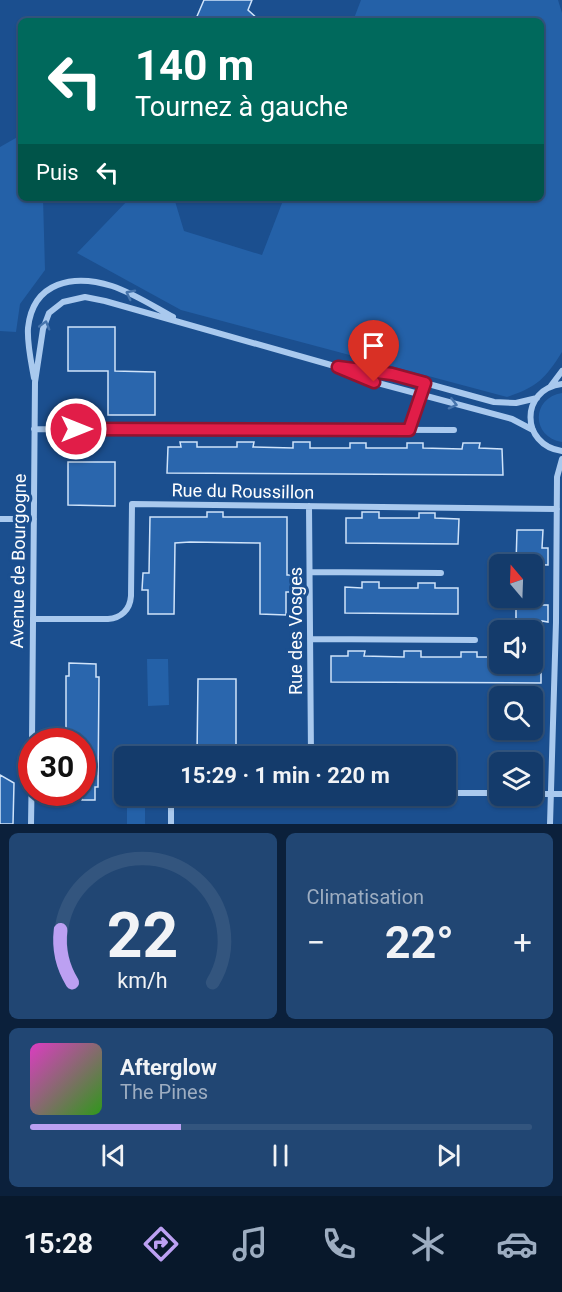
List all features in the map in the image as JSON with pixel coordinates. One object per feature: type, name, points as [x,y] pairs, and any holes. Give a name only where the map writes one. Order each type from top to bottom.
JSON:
[{"type":"street","points":[[35,382],[28,339],[30,318],[33,308],[42,295],[62,283],[76,279],[112,286],[182,321]]},
{"type":"street","points":[[35,382],[45,320],[51,310],[63,302],[78,298],[94,299],[182,321],[338,367],[374,382],[505,417],[533,430]]},
{"type":"street","points":[[338,367],[392,374],[463,395],[503,403],[516,403],[537,398],[550,387],[562,371]]},
{"type":"street","name":"Avenue de Bourgogne","points":[[32,728],[35,382]]},
{"type":"street","points":[[409,430],[425,383]]},
{"type":"street","points":[[550,387],[562,384]]},
{"type":"street","points":[[537,398],[530,416],[533,430],[544,444],[562,451]]},
{"type":"street","points":[[34,429],[454,430]]},
{"type":"street","points":[[550,824],[559,622],[557,488],[558,471],[562,459]]},
{"type":"street","name":"Rue du Roussillon","points":[[33,619],[108,619],[119,616],[126,610],[131,596],[132,504],[557,509]]},
{"type":"street","name":"Rue des Vosges","points":[[309,506],[311,746]]},
{"type":"street","points":[[0,519],[34,519]]},
{"type":"street","points":[[310,572],[441,573]]},
{"type":"street","points":[[310,639],[475,640]]},
{"type":"street","points":[[456,793],[489,793]]},
{"type":"street","points":[[543,794],[562,794]]},
{"type":"street","points":[[31,806],[31,824]]},
{"type":"street","points":[[171,806],[171,824]]},
{"type":"shaded area","points":[[361,0],[558,0],[562,13],[562,352],[539,381],[517,393],[507,397],[181,310],[77,253],[127,201],[175,201],[184,231],[262,255],[283,201],[544,201],[544,18],[354,18]]},
{"type":"shaded area","points":[[18,137],[18,201],[43,201],[45,270],[20,304],[16,332],[0,331],[0,147]]},
{"type":"shaded area","points":[[562,393],[562,442],[552,439],[545,433],[540,426],[539,418],[540,409],[545,402],[552,396]]},
{"type":"shaded area","points":[[147,659],[168,659],[169,705],[148,706]]},
{"type":"shaded area","points":[[127,806],[145,806],[145,824],[127,824]]},
{"type":"building","points":[[204,0],[252,0],[248,10],[257,18],[196,18]]},
{"type":"building","points":[[68,327],[115,327],[115,371],[155,372],[155,415],[108,415],[108,371],[68,371]]},
{"type":"building","points":[[180,442],[197,442],[197,447],[237,447],[237,442],[254,442],[253,447],[293,448],[293,442],[310,442],[310,448],[350,448],[350,443],[366,443],[366,448],[407,448],[407,443],[423,443],[423,448],[462,449],[463,443],[480,443],[479,448],[502,449],[503,475],[167,473],[168,447],[181,447]]},
{"type":"building","points":[[68,462],[115,462],[115,506],[68,505]]},
{"type":"building","points":[[207,512],[223,512],[223,517],[287,517],[287,575],[292,575],[292,592],[286,592],[286,615],[260,614],[260,543],[190,542],[175,543],[174,614],[148,614],[148,590],[142,590],[143,573],[149,573],[150,517],[207,517]]},
{"type":"building","points":[[362,512],[379,512],[379,518],[419,518],[419,513],[435,513],[435,518],[459,519],[458,544],[346,543],[346,518],[362,518]]},
{"type":"building","points":[[517,530],[543,530],[542,548],[548,548],[548,565],[543,565],[543,554],[516,554]]},
{"type":"building","points":[[362,582],[379,582],[379,588],[418,588],[418,583],[435,583],[435,588],[458,588],[458,614],[345,613],[345,587],[362,588]]},
{"type":"building","points":[[543,605],[548,605],[548,622],[516,620],[516,608],[543,608]]},
{"type":"building","points":[[348,651],[365,651],[364,656],[404,657],[404,651],[421,651],[421,657],[461,657],[461,652],[477,652],[477,657],[489,657],[489,674],[541,674],[541,683],[331,682],[331,656],[348,656]]},
{"type":"building","points":[[69,663],[96,664],[96,677],[99,677],[98,787],[96,787],[96,728],[66,728],[66,676],[69,676]]},
{"type":"building","points":[[198,679],[236,679],[236,746],[197,746]]},
{"type":"building","points":[[0,775],[14,783],[13,824],[0,824]]},
{"type":"route","points":[[76,429],[409,430],[425,383],[392,374],[338,367],[374,382]]}]
